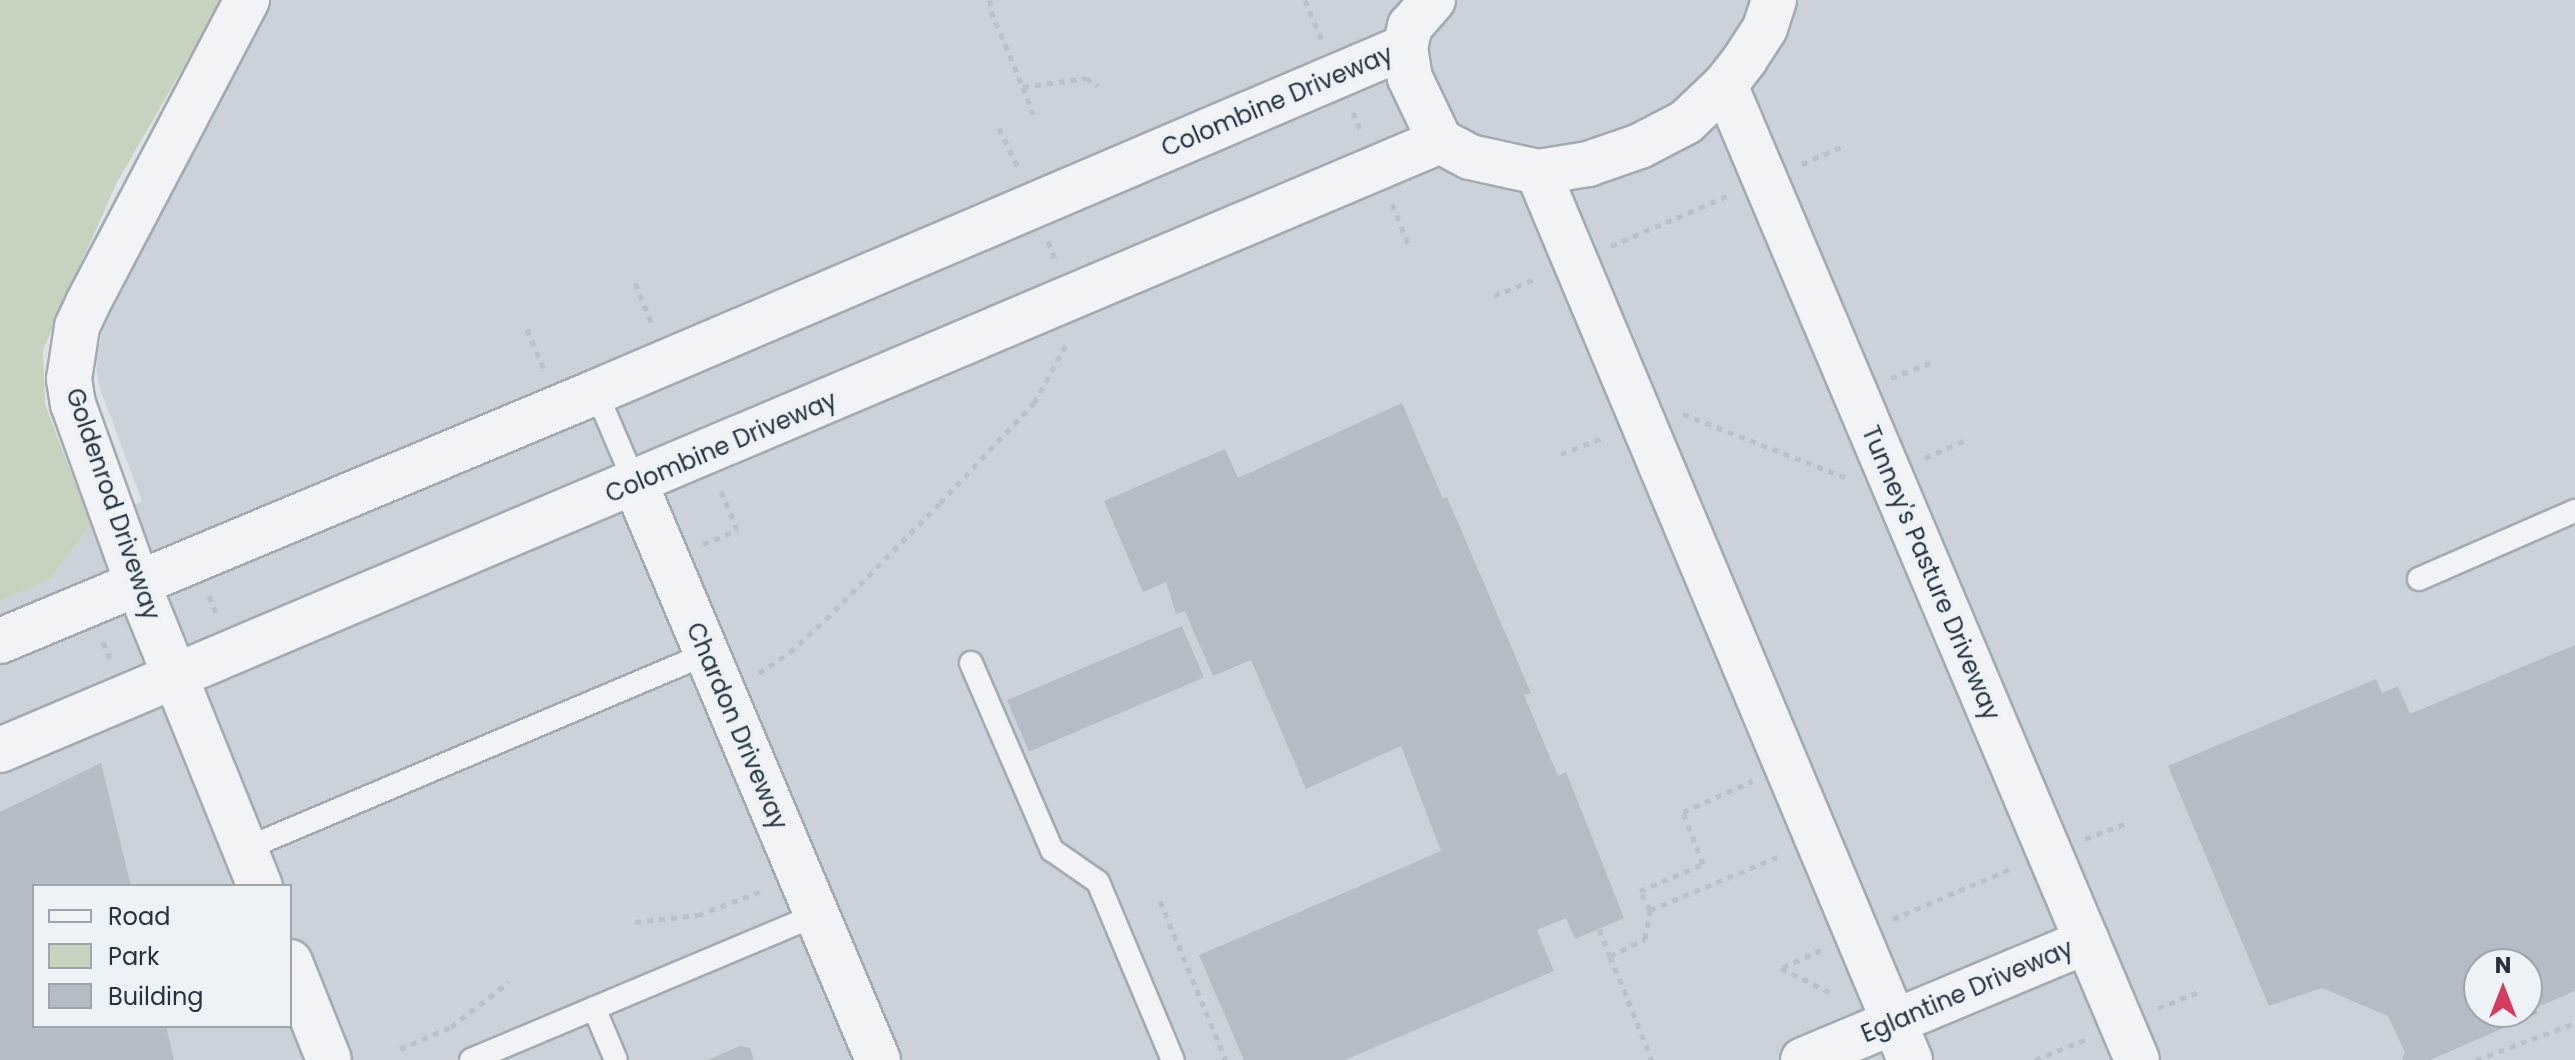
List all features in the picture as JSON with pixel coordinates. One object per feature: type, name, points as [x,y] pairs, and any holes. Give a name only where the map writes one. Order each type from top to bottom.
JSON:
[{"type":"street","name":"Goldenrod Driveway","points":[[247,0],[88,303],[71,351],[69,379],[73,404],[137,582],[252,867]]},
{"type":"street","points":[[1433,0],[1410,26],[1405,47],[1410,78],[1440,141],[1470,157],[1538,172],[1588,164],[1640,146],[1686,122],[1725,85],[1765,28],[1775,0]]},
{"type":"street","name":"Colombine Driveway","points":[[0,641],[596,392],[1405,47]]},
{"type":"street","name":"Tunney's Pasture Driveway","points":[[1725,85],[2137,1060]]},
{"type":"street","name":"Colombine Driveway","points":[[0,750],[1440,141]]},
{"type":"street","points":[[1538,172],[1902,1041]]},
{"type":"street","name":"Chardon Driveway","points":[[635,483],[878,1060]]},
{"type":"street","name":"Eglantine Driveway","points":[[1803,1060],[1902,1041],[2087,941]]},
{"type":"street","points":[[292,967],[329,1060]]},
{"type":"lane","name":"Chardon Driveway","points":[[596,392],[635,483]]},
{"type":"lane","points":[[2419,579],[2575,511]]},
{"type":"lane","points":[[252,867],[706,654]]},
{"type":"lane","points":[[971,663],[1052,850],[1098,882],[1173,1060]]},
{"type":"lane","points":[[471,1060],[816,915]]},
{"type":"lane","points":[[594,1008],[616,1060]]},
{"type":"path","points":[[990,0],[991,11],[1033,114]]},
{"type":"path","points":[[1305,0],[1327,51]]},
{"type":"path","points":[[1023,87],[1086,78],[1098,86]]},
{"type":"path","points":[[1349,103],[1365,141]]},
{"type":"path","points":[[999,128],[1023,181]]},
{"type":"path","points":[[1794,167],[1846,145]]},
{"type":"path","points":[[1596,253],[1742,189]]},
{"type":"path","points":[[1387,192],[1408,243]]},
{"type":"path","points":[[1044,229],[1060,272]]},
{"type":"path","points":[[1494,296],[1544,275]]},
{"type":"path","points":[[635,283],[657,336]]},
{"type":"path","points":[[527,329],[549,381]]},
{"type":"path","points":[[753,677],[790,652],[826,619],[1034,403],[1072,335]]},
{"type":"path","points":[[1682,413],[1849,479]]},
{"type":"path","points":[[1561,454],[1614,434]]},
{"type":"path","points":[[1921,459],[1968,439]]},
{"type":"path","points":[[700,545],[737,530],[719,487]]},
{"type":"path","points":[[204,583],[221,625]]},
{"type":"path","points":[[99,633],[115,670]]},
{"type":"path","points":[[1610,956],[1645,939],[1650,910],[1640,891],[1703,864],[1683,812],[1757,779]]},
{"type":"path","points":[[2074,843],[2129,822]]},
{"type":"path","points":[[1650,910],[1787,853]]},
{"type":"path","points":[[1887,922],[2014,868]]},
{"type":"path","points":[[635,922],[698,915],[762,891]]},
{"type":"path","points":[[1160,901],[1226,1060]]},
{"type":"path","points":[[1599,929],[1652,1060]]},
{"type":"path","points":[[1826,948],[1781,968],[1833,994]]},
{"type":"path","points":[[400,1049],[451,1027],[509,982]]},
{"type":"path","points":[[2146,1013],[2201,991]]},
{"type":"path","points":[[2476,1060],[2575,1023]]},
{"type":"path","points":[[2035,1060],[2097,1034]]},
{"type":"shaded area","points":[[271,0],[2575,0],[2575,1060],[0,1060],[0,601],[50,579],[91,525],[142,501],[98,383],[96,358],[109,306]]},
{"type":"green space","points":[[0,0],[222,0],[116,184],[43,350],[45,404],[91,525],[50,579],[0,601]]},
{"type":"building","points":[[1402,403],[1443,499],[1447,497],[1531,693],[1524,695],[1558,776],[1566,772],[1624,918],[1575,939],[1566,918],[1537,930],[1554,971],[1345,1060],[1244,1060],[1199,955],[1441,851],[1401,746],[1306,789],[1251,660],[1213,676],[1185,611],[1176,614],[1166,582],[1143,592],[1104,501],[1225,449],[1238,478]]},
{"type":"building","points":[[1182,626],[1204,678],[1029,752],[1007,700]]},
{"type":"building","points":[[2575,645],[2575,991],[2543,1005],[2543,948],[2463,948],[2463,1028],[2504,1028],[2430,1060],[2402,1060],[2405,1052],[2388,1016],[2322,988],[2269,1006],[2168,766],[2376,679],[2382,693],[2398,686],[2410,714]]},
{"type":"building","points":[[101,763],[131,884],[32,884],[32,1028],[166,1028],[174,1060],[0,1060],[0,812]]},
{"type":"building","points":[[740,1046],[750,1048],[754,1060],[708,1060]]}]
